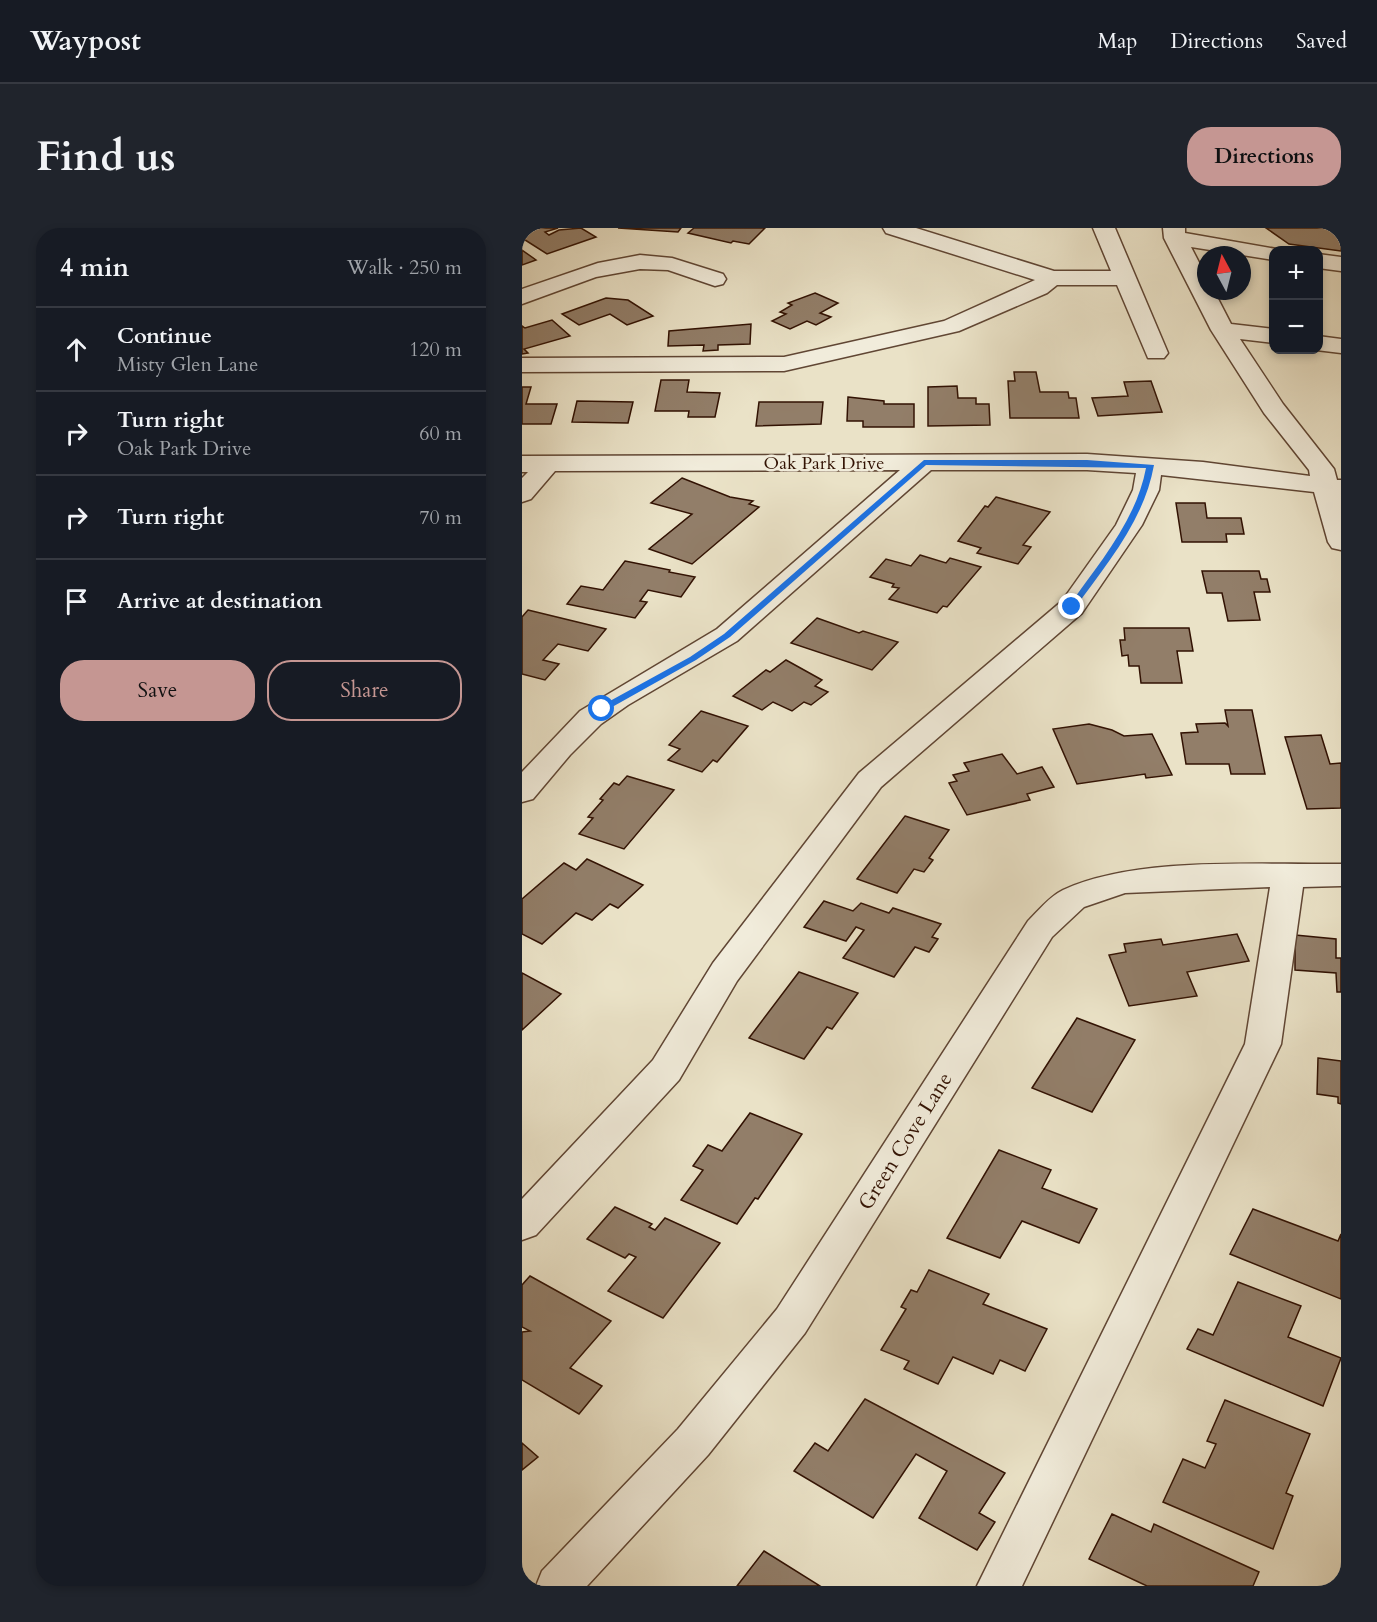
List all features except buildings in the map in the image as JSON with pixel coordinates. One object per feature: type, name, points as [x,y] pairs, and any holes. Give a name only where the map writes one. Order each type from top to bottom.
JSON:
[{"type":"street","points":[[894,228],[1052,278],[1125,278]]},
{"type":"street","points":[[1104,228],[1156,352]]},
{"type":"street","points":[[1174,233],[1269,253]]},
{"type":"street","points":[[1174,233],[1223,330],[1274,408],[1335,487],[1341,542]]},
{"type":"street","points":[[522,297],[613,266],[635,262],[674,265],[715,279]]},
{"type":"street","points":[[1323,262],[1341,264]]},
{"type":"street","points":[[522,365],[784,364],[951,326],[1039,288],[1052,278]]},
{"type":"street","points":[[1223,330],[1269,335]]},
{"type":"street","points":[[1323,343],[1341,345]]},
{"type":"street","points":[[522,792],[559,749],[602,709],[693,659],[727,636],[924,462]]},
{"type":"street","name":"Oak Park Drive","points":[[522,464],[1087,462],[1150,465],[1335,487]]},
{"type":"street","points":[[522,494],[548,464]]},
{"type":"street","points":[[522,1224],[666,1070],[725,972],[870,780],[1072,607],[1129,525],[1146,490],[1150,465]]},
{"type":"street","name":"Green Cove Lane","points":[[558,1586],[693,1442],[791,1321],[1040,929],[1072,899],[1122,882],[1341,875]]},
{"type":"street","points":[[999,1586],[1263,1044],[1288,877]]},
{"type":"route","points":[[602,709],[693,659],[727,636],[924,462],[1087,462],[1150,465],[1146,490],[1129,525],[1072,607]]}]
